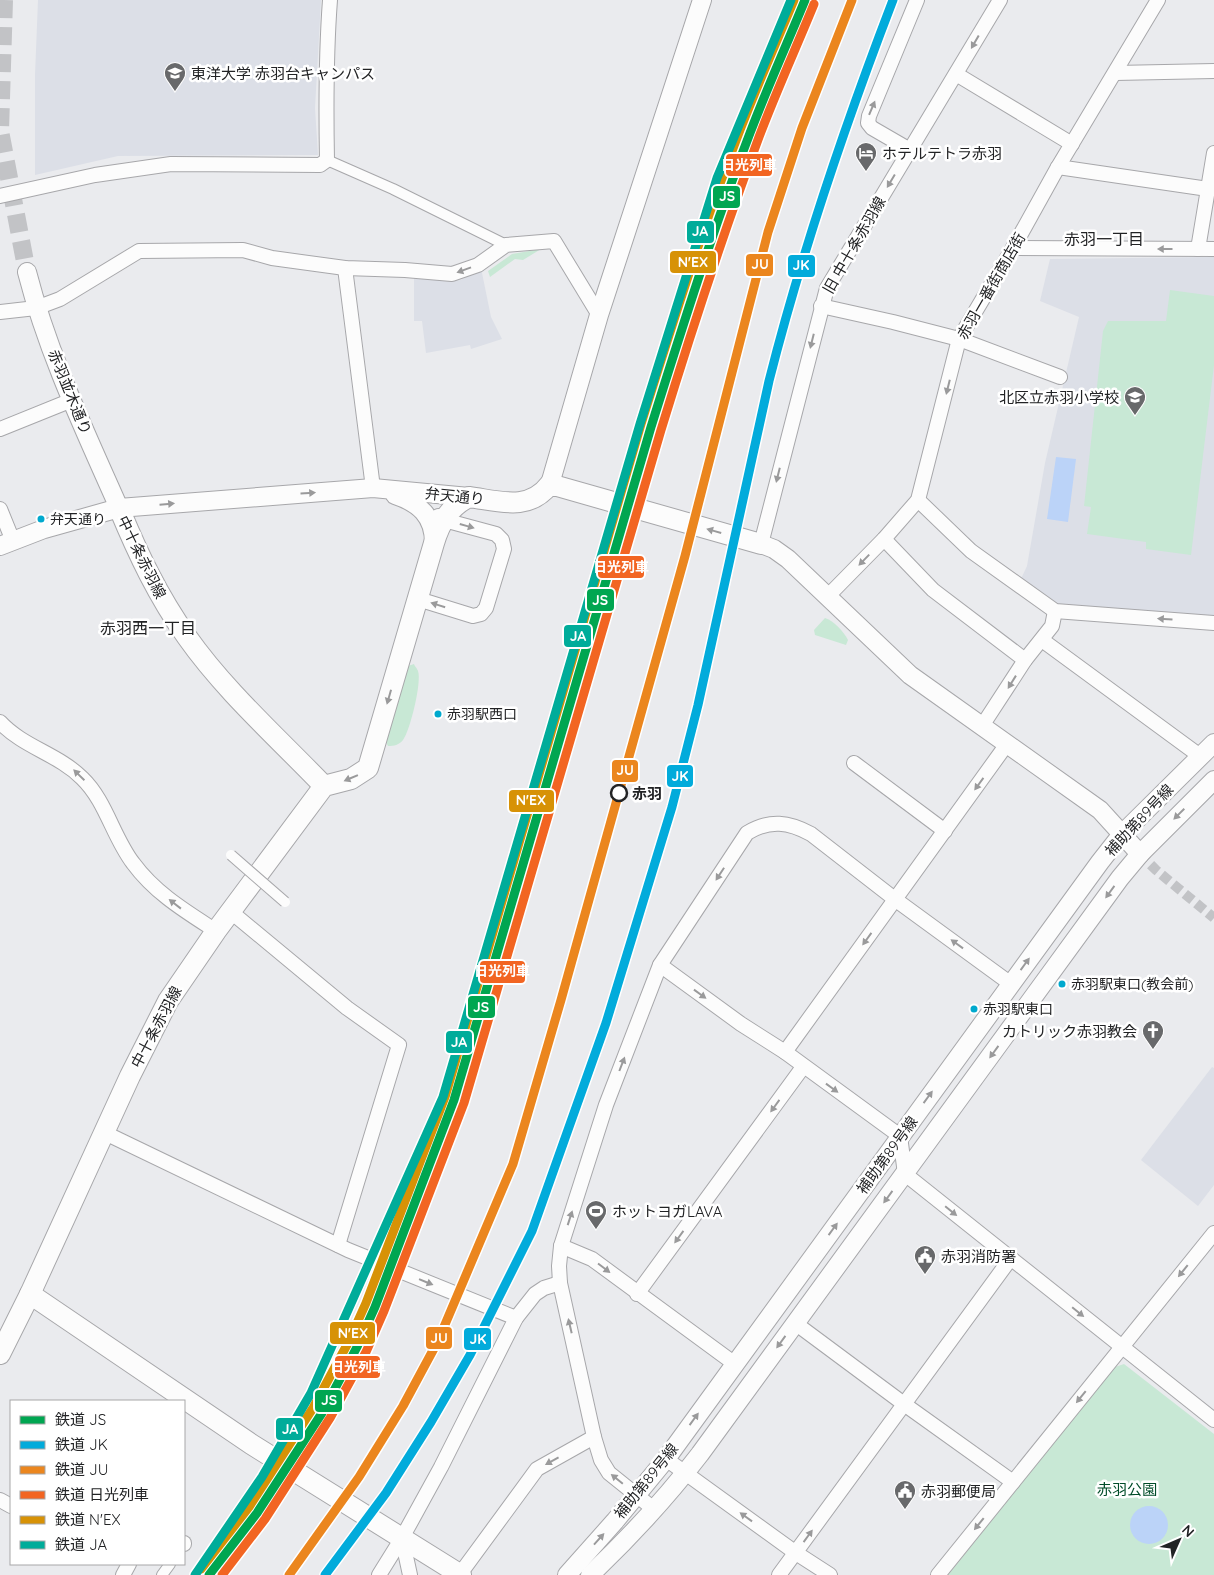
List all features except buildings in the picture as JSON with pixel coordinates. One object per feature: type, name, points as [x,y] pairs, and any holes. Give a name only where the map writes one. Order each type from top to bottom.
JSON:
[{"type":"main road","points":[[550,484],[761,544]]},
{"type":"main road","name":"弁天通り","points":[[468,497],[515,503],[526,502],[544,492],[550,484]]},
{"type":"main road","points":[[324,786],[352,779],[368,768],[438,529],[453,507],[468,497]]},
{"type":"main road","name":"中十条赤羽線","points":[[0,1354],[30,1294],[130,1076],[168,1001],[230,911],[324,786],[219,678],[187,638],[165,604],[146,569],[119,508]]},
{"type":"main road","points":[[30,1294],[183,1399]]},
{"type":"main road","points":[[185,1400],[251,1444],[461,1575]]},
{"type":"street","points":[[327,160],[326,95],[330,0]]},
{"type":"street","points":[[550,484],[600,315],[702,0]]},
{"type":"street","points":[[910,150],[872,128],[868,123],[869,116],[917,0]]},
{"type":"street","name":"旧 中十条赤羽線","points":[[761,544],[827,288],[1000,0]]},
{"type":"street","name":"赤羽一番街商店街","points":[[827,597],[884,539],[918,500],[959,339],[1157,0]]},
{"type":"street","points":[[1115,73],[1214,71]]},
{"type":"street","points":[[956,74],[1072,144]]},
{"type":"street","points":[[1198,249],[1214,153]]},
{"type":"street","points":[[0,196],[95,175],[171,164],[320,165],[327,160]]},
{"type":"street","points":[[327,160],[393,189],[506,245]]},
{"type":"street","points":[[1058,167],[1208,189]]},
{"type":"street","points":[[0,312],[36,308],[60,298],[139,251],[243,250],[272,258],[345,268],[452,274],[478,265],[506,245],[554,241],[600,315]]},
{"type":"street","points":[[1013,248],[1214,249]]},
{"type":"street","points":[[345,268],[373,488],[407,500],[444,520],[496,534],[502,540],[504,549],[486,608],[481,614],[473,616],[418,599]]},
{"type":"street","name":"赤羽並木通り","points":[[27,272],[36,308],[72,400],[119,508]]},
{"type":"street","points":[[821,306],[959,339],[1060,377]]},
{"type":"street","points":[[0,428],[72,400]]},
{"type":"street","name":"弁天通り","points":[[6,544],[44,530],[119,508],[373,488],[468,497]]},
{"type":"street","points":[[407,500],[418,506],[431,522],[434,532],[434,544]]},
{"type":"street","points":[[918,500],[971,551],[1055,611],[1214,623]]},
{"type":"street","points":[[0,509],[6,544]]},
{"type":"street","points":[[884,539],[934,590],[1025,660]]},
{"type":"street","points":[[761,544],[782,554],[910,675],[1100,810],[1140,854]]},
{"type":"street","points":[[982,726],[1025,660],[1052,626],[1055,611]]},
{"type":"street","points":[[1042,640],[1200,756]]},
{"type":"street","points":[[0,722],[8,731],[33,747],[68,765],[82,778],[92,788],[132,862],[153,887],[186,912],[216,931]]},
{"type":"street","name":"補助第89号線","points":[[567,1575],[637,1495],[666,1458],[1122,834],[1214,742]]},
{"type":"street","points":[[785,1052],[1008,744]]},
{"type":"street","points":[[854,763],[945,831]]},
{"type":"street","name":"補助第89号線","points":[[590,1575],[631,1536],[686,1473],[1120,878],[1140,854],[1214,780]]},
{"type":"street","points":[[655,1510],[609,1473],[601,1460],[594,1437],[560,1283],[561,1246],[606,1105],[660,965],[747,833],[766,825],[784,824],[796,826],[811,834],[896,900],[1011,984]]},
{"type":"street","points":[[231,855],[285,902]]},
{"type":"street","points":[[230,911],[347,1008],[399,1045],[343,1248]]},
{"type":"street","points":[[660,965],[740,1024],[785,1052],[900,1136],[905,1174],[1214,1420]]},
{"type":"street","points":[[637,1294],[803,1067]]},
{"type":"street","points":[[104,1132],[343,1248],[516,1318]]},
{"type":"street","points":[[938,1575],[1213,1236]]},
{"type":"street","points":[[561,1246],[592,1259],[637,1294],[735,1364]]},
{"type":"street","points":[[779,1575],[1010,1258]]},
{"type":"street","points":[[379,1575],[441,1468],[516,1318],[535,1294],[544,1288],[560,1283]]},
{"type":"street","points":[[796,1323],[904,1404],[1013,1482]]},
{"type":"street","points":[[461,1575],[537,1469],[594,1437]]},
{"type":"street","points":[[666,1458],[796,1553],[830,1575]]},
{"type":"street","points":[[402,1538],[410,1575]]},
{"type":"shaded area","name":"東洋大学 赤羽台キャンパス","points":[[38,0],[321,0],[315,108],[318,155],[118,156],[35,175],[35,75]]},
{"type":"shaded area","name":"北区立赤羽小学校","points":[[1214,257],[1214,618],[1055,605],[1020,581],[1027,566],[1045,463],[1079,317],[1040,301],[1050,259]]},
{"type":"shaded area","points":[[481,268],[491,317],[502,339],[471,349],[470,345],[426,353],[422,321],[414,321],[414,278],[461,280]]},
{"type":"shaded area","points":[[1212,1067],[1214,1068],[1214,1185],[1198,1206],[1141,1160]]},
{"type":"green space","points":[[541,249],[523,260],[515,259],[490,277],[488,271],[512,254]]},
{"type":"green space","points":[[1170,290],[1214,296],[1214,365],[1191,555],[1146,549],[1146,542],[1087,534],[1091,507],[1084,506],[1103,331],[1108,321],[1166,321]]},
{"type":"green space","points":[[825,618],[844,633],[848,640],[846,645],[815,635],[814,630]]},
{"type":"green space","points":[[414,664],[419,677],[415,706],[409,727],[401,742],[388,746],[385,740],[408,666]]},
{"type":"green space","name":"赤羽公園","points":[[1124,1364],[1214,1434],[1214,1575],[948,1575],[1115,1367]]},
{"type":"water","points":[[1056,457],[1076,459],[1068,522],[1047,519]]},
{"type":"water","points":[[1149,1506],[1163,1511],[1168,1525],[1163,1539],[1149,1544],[1135,1539],[1130,1525],[1135,1511]]},
{"type":"tunnel","points":[[4,0],[0,131],[27,272]]},
{"type":"tunnel","points":[[1140,854],[1156,870],[1214,918]]},
{"type":"rail line","name":"JA","points":[[195,1575],[262,1477],[311,1393],[443,1097],[640,424],[717,178],[791,0]]},
{"type":"rail line","name":"N'EX","points":[[201,1569],[249,1507],[313,1408],[348,1343],[366,1303],[445,1097],[664,350],[726,166],[794,0]]},
{"type":"rail line","name":"JS","points":[[209,1575],[257,1513],[322,1413],[357,1347],[375,1307],[454,1100],[674,353],[736,169],[805,0]]},
{"type":"rail line","name":"JU","points":[[289,1575],[359,1477],[403,1406],[438,1341],[513,1164],[561,1000],[685,556],[768,232],[802,128],[852,0]]},
{"type":"rail line","name":"JK","points":[[325,1575],[386,1493],[431,1422],[470,1355],[532,1231],[606,1023],[672,807],[698,705],[769,381],[782,332],[825,189],[893,0]]},
{"type":"rail line","name":"日光列車","points":[[222,1575],[265,1519],[330,1418],[366,1352],[384,1311],[464,1103],[684,357],[720,246],[759,137],[814,4]]},
{"type":"place","name":"東洋大学 赤羽台キャンパス","points":[[175,92]]},
{"type":"place","name":"ホテルテトラ赤羽","points":[[866,172]]},
{"type":"place","name":"北区立赤羽小学校","points":[[1135,416]]},
{"type":"place","name":"弁天通り","points":[[41,519]]},
{"type":"place","name":"赤羽駅西口","points":[[438,714]]},
{"type":"place","name":"赤羽","points":[[619,793]]},
{"type":"place","name":"赤羽駅東口(教会前)","points":[[1062,984]]},
{"type":"place","name":"赤羽駅東口","points":[[974,1009]]},
{"type":"place","name":"カトリック赤羽教会","points":[[1153,1050]]},
{"type":"place","name":"ホットヨガLAVA","points":[[596,1230]]},
{"type":"place","name":"赤羽消防署","points":[[925,1275]]},
{"type":"place","name":"赤羽郵便局","points":[[905,1510]]},
{"type":"district","name":"赤羽一丁目","points":[[1104,239]]},
{"type":"district","name":"赤羽西一丁目","points":[[148,628]]}]
